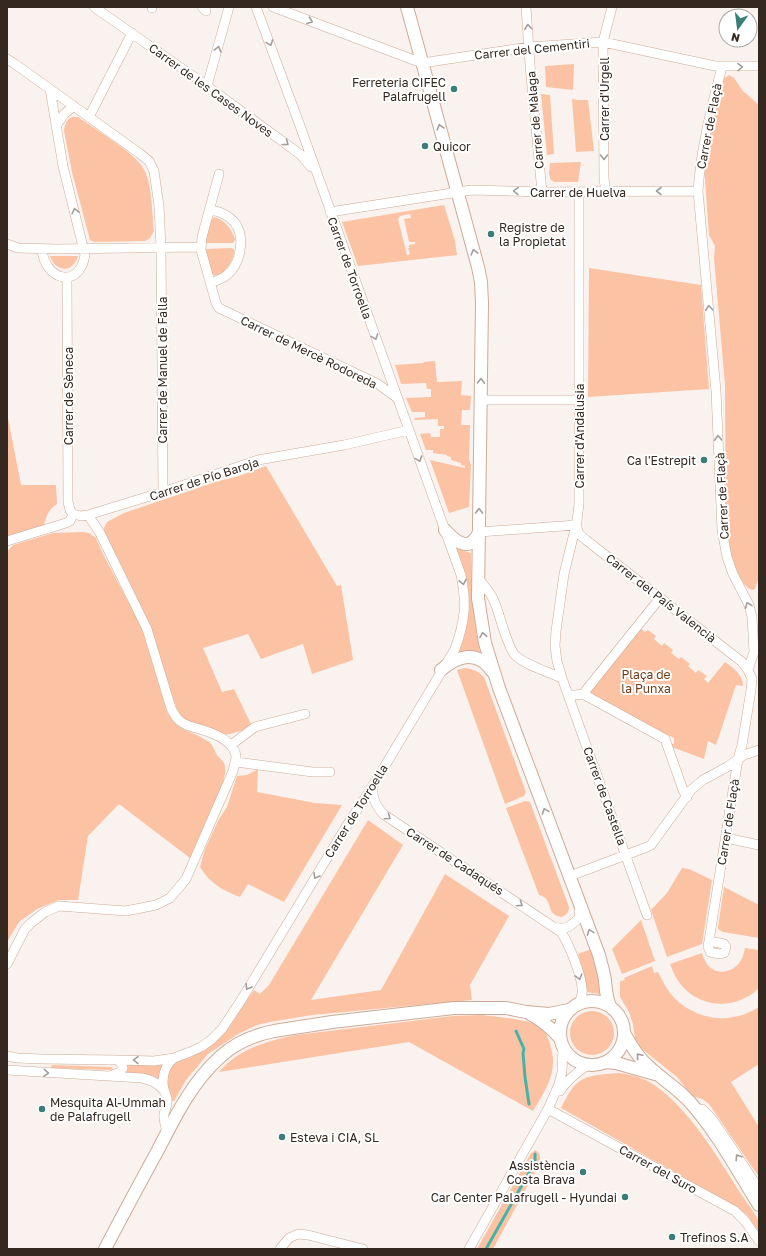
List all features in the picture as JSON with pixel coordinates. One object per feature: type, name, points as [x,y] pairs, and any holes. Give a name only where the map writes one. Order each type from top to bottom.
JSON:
[{"type":"street","name":"Carrer de les Cases Noves","points":[[94,7],[207,86],[301,155],[310,165],[319,182]]},
{"type":"street","points":[[207,86],[229,7]]},
{"type":"street","name":"Carrer de Torroella","points":[[35,1058],[154,1061],[174,1058],[201,1047],[222,1029],[240,1002],[344,830],[374,784],[441,670],[455,649],[464,619],[465,604],[461,575],[256,7]]},
{"type":"street","points":[[273,7],[422,63]]},
{"type":"street","points":[[407,7],[481,282],[478,598],[485,643],[499,688],[570,876],[603,969],[605,992],[610,1006]]},
{"type":"street","name":"Carrer de Màlaga","points":[[526,7],[542,192]]},
{"type":"street","name":"Carrer d'Urgell","points":[[606,192],[604,178],[603,42],[612,7]]},
{"type":"street","points":[[89,117],[132,33]]},
{"type":"street","name":"Carrer del Cementiri","points":[[422,63],[529,47],[603,42],[709,65],[722,67],[759,66]]},
{"type":"street","name":"Carrer de Manuel de Falla","points":[[7,59],[149,161],[154,171],[159,206],[161,247],[163,492]]},
{"type":"street","name":"Carrer de Flaçà","points":[[709,941],[738,759],[742,745],[751,690],[752,679],[748,670],[754,652],[752,617],[749,605],[732,574],[722,530],[716,391],[698,191],[705,135],[722,67]]},
{"type":"street","points":[[42,249],[46,264],[52,272],[60,276],[67,277],[76,274],[82,268],[86,255],[63,166],[50,89]]},
{"type":"street","points":[[56,126],[64,114],[74,106]]},
{"type":"street","points":[[210,210],[218,212],[231,219],[237,226],[241,242],[238,259],[235,266],[220,280],[210,283],[200,250],[201,247],[210,210],[219,174]]},
{"type":"street","name":"Carrer de Huelva","points":[[330,212],[472,190],[542,192],[698,191]]},
{"type":"street","name":"Carrer d'Andalusia","points":[[562,678],[557,661],[555,646],[556,631],[564,574],[576,525],[579,504],[579,192]]},
{"type":"street","points":[[7,244],[18,248],[42,249],[201,247]]},
{"type":"street","name":"Carrer de Sèneca","points":[[67,277],[68,502],[70,510],[73,514]]},
{"type":"street","name":"Carrer de Mercè Rodoreda","points":[[210,283],[219,308],[378,384],[397,398]]},
{"type":"street","points":[[481,400],[579,400]]},
{"type":"street","name":"Carrer de Pío Baroja","points":[[73,514],[81,516],[88,515],[163,492],[258,460],[344,446],[409,430]]},
{"type":"street","points":[[7,541],[66,524],[70,521],[73,514]]},
{"type":"street","points":[[7,964],[25,929],[46,912],[59,906],[126,911],[156,905],[170,898],[186,879],[236,762],[236,754],[231,746],[219,735],[182,723],[171,708],[147,629],[100,534],[88,515]]},
{"type":"street","points":[[479,532],[576,525]]},
{"type":"street","name":"Carrer del País Valencià","points":[[576,525],[579,534],[582,537],[742,662],[748,670]]},
{"type":"street","name":"Carrer de Torroella","points":[[445,530],[457,542],[465,544],[471,543],[475,540],[479,532]]},
{"type":"street","points":[[478,578],[495,602],[510,647],[515,655],[521,660],[562,678]]},
{"type":"street","points":[[583,694],[660,598]]},
{"type":"street","points":[[441,670],[450,662],[457,659],[474,657],[482,660],[488,665],[496,677]]},
{"type":"street","name":"Carrer de Castella","points":[[562,678],[647,915]]},
{"type":"street","points":[[568,695],[583,694],[665,739],[667,748],[687,797]]},
{"type":"street","points":[[231,746],[255,727],[305,714]]},
{"type":"street","points":[[570,876],[651,845],[691,790],[744,755],[759,750]]},
{"type":"street","points":[[236,762],[313,772],[330,772]]},
{"type":"street","name":"Carrer de Cadaqués","points":[[374,784],[373,796],[376,805],[383,814],[561,932],[567,941],[580,978],[582,994],[574,1006]]},
{"type":"street","points":[[726,838],[759,845]]},
{"type":"street","points":[[554,927],[563,929],[568,928],[579,918],[579,902]]},
{"type":"street","points":[[105,1249],[167,1132],[196,1082],[211,1065],[232,1047],[259,1034],[332,1022],[454,1008],[506,1008],[549,1014],[592,1001],[604,1003],[610,1006],[618,1014],[624,1028],[624,1039],[616,1055],[606,1062],[588,1065],[578,1062],[569,1056],[562,1043],[550,1027],[539,1018],[526,1012]]},
{"type":"street","points":[[548,1109],[559,1084],[562,1072],[562,1043],[560,1026],[565,1014],[574,1006]]},
{"type":"street","points":[[624,1033],[634,1051],[689,1101],[708,1125],[759,1205]]},
{"type":"street","points":[[7,1056],[35,1058]]},
{"type":"street","points":[[7,1060],[35,1058]]},
{"type":"street","points":[[167,1132],[164,1115],[167,1098],[163,1080],[166,1068],[174,1058]]},
{"type":"street","points":[[109,1076],[120,1072],[123,1068],[122,1064],[118,1060]]},
{"type":"street","points":[[606,1062],[616,1063],[658,1074]]},
{"type":"street","points":[[469,1249],[548,1109],[564,1084],[575,1073],[588,1065]]},
{"type":"street","points":[[7,1070],[142,1078],[160,1085],[165,1092]]},
{"type":"street","points":[[689,1101],[704,1110],[712,1119],[759,1190]]},
{"type":"street","name":"Carrer del Suro","points":[[548,1109],[735,1211],[745,1221],[759,1241]]},
{"type":"street","points":[[280,1249],[289,1238],[298,1234],[313,1236],[363,1249]]},
{"type":"green space","points":[[574,64],[573,90],[546,87],[545,66]]},
{"type":"green space","points":[[729,75],[734,78],[743,91],[759,105],[759,576],[755,589],[752,590],[744,584],[735,569],[726,536],[725,385],[714,258],[715,246],[709,235],[704,166],[724,78]]},
{"type":"green space","points":[[541,94],[550,95],[554,154],[547,155]]},
{"type":"green space","points":[[572,99],[588,100],[594,151],[576,152]]},
{"type":"green space","points":[[72,117],[78,117],[115,142],[141,164],[147,177],[150,192],[154,231],[150,238],[145,241],[94,242],[90,240],[72,172],[64,131],[66,122]]},
{"type":"green space","points":[[581,162],[578,182],[554,182],[551,180],[549,174],[550,163]]},
{"type":"green space","points":[[444,205],[455,241],[457,255],[358,266],[342,222]],"holes":[[[410,214],[411,218],[404,219],[409,242],[415,242],[415,244],[409,245],[408,248],[410,254],[407,255],[398,219],[400,216]]]},
{"type":"green space","points":[[214,217],[225,223],[230,229],[235,240],[233,243],[205,242],[210,222]]},
{"type":"green space","points":[[206,249],[234,249],[233,258],[227,268],[220,274],[212,274]]},
{"type":"green space","points":[[50,256],[78,256],[76,262],[72,266],[64,269],[56,266]]},
{"type":"green space","points":[[589,268],[701,285],[709,389],[588,397]]},
{"type":"green space","points":[[435,361],[437,382],[462,381],[461,395],[471,396],[470,410],[462,410],[461,425],[470,425],[469,459],[471,465],[469,507],[449,513],[430,460],[465,468],[465,466],[451,460],[451,457],[447,455],[433,453],[433,450],[426,450],[420,434],[430,433],[431,437],[440,437],[440,429],[444,429],[444,426],[438,426],[438,419],[415,420],[414,418],[425,417],[425,412],[412,412],[406,398],[431,397],[431,389],[427,389],[426,383],[401,384],[395,365]]},
{"type":"green space","points":[[7,413],[21,485],[56,485],[57,504],[48,513],[44,526],[8,536],[7,536]]},
{"type":"green space","points":[[266,466],[337,586],[341,585],[353,660],[312,674],[303,644],[261,659],[248,634],[203,648],[222,692],[234,689],[251,724],[244,730],[219,735],[191,727],[171,708],[176,706],[147,621],[103,533],[107,522],[124,513]]},
{"type":"green space","points":[[53,533],[89,533],[96,538],[141,626],[167,712],[171,719],[181,728],[203,738],[210,743],[224,764],[225,775],[217,799],[190,858],[119,804],[88,836],[78,900],[59,900],[37,909],[19,922],[7,942],[7,552],[13,545]]},
{"type":"green space","points":[[456,548],[471,553],[473,605],[481,656],[458,654],[466,629],[469,602],[466,575],[455,551]]},
{"type":"green space","name":"Plaça de la Punxa","points":[[640,628],[645,632],[648,630],[656,636],[654,639],[662,646],[664,643],[673,650],[671,653],[679,659],[681,657],[690,664],[688,666],[696,673],[698,670],[707,676],[704,679],[708,683],[725,662],[737,672],[743,682],[743,686],[736,685],[716,745],[708,741],[704,759],[669,746],[674,743],[674,738],[642,722],[590,692]]},
{"type":"green space","points":[[465,668],[480,673],[484,677],[526,792],[524,796],[505,804],[457,670]]},
{"type":"green space","points":[[258,769],[257,792],[315,803],[342,805],[284,902],[248,884],[240,897],[222,889],[208,878],[200,867],[205,849],[219,819],[227,807],[237,776],[247,775]]},
{"type":"green space","points":[[525,801],[530,802],[569,907],[567,913],[562,917],[556,916],[551,910],[547,900],[539,895],[506,808]]},
{"type":"green space","points":[[368,820],[403,845],[311,1000],[381,990],[445,874],[509,916],[470,985],[472,1000],[312,1015],[257,1025],[238,1034],[208,1054],[186,1080],[174,1101],[170,1101],[166,1080],[171,1066],[177,1061],[191,1057],[204,1049],[238,1013],[254,990],[260,994],[269,985]]},
{"type":"green space","points":[[682,868],[689,869],[712,880],[702,944],[667,957],[651,910],[667,893]]},
{"type":"green space","points":[[724,887],[759,905],[759,938],[723,932],[718,929]]},
{"type":"green space","points":[[641,920],[655,961],[622,974],[612,949]]},
{"type":"green space","points":[[745,948],[759,950],[759,988],[751,995],[731,1003],[711,1003],[692,995],[679,982],[670,964],[702,953],[707,964],[715,971],[720,972],[730,970],[738,964]]},
{"type":"green space","points":[[591,949],[599,974],[600,994],[586,992],[585,977],[578,954]]},
{"type":"green space","points":[[652,966],[654,973],[658,972],[667,989],[676,1000],[699,1014],[716,1018],[725,1018],[743,1015],[759,1007],[759,1064],[731,1082],[759,1127],[759,1177],[709,1104],[702,1099],[692,1096],[677,1077],[642,1049],[635,1038],[629,1012],[620,997],[620,981],[625,980],[624,978]]},
{"type":"green space","points":[[596,1011],[601,1012],[608,1017],[613,1024],[613,1042],[608,1049],[601,1054],[588,1055],[583,1054],[576,1049],[571,1042],[570,1029],[571,1024],[576,1017],[583,1012]]},
{"type":"green space","points":[[482,1015],[532,1023],[540,1027],[546,1035],[553,1058],[552,1074],[547,1087],[533,1111],[409,1042],[219,1072],[245,1051],[265,1043],[296,1035],[453,1016]]},
{"type":"green space","points":[[130,1063],[167,1063],[161,1083],[125,1074]]},
{"type":"green space","points":[[53,1065],[113,1068],[111,1070],[51,1068]]},
{"type":"green space","points":[[619,1073],[636,1076],[651,1083],[661,1090],[684,1113],[716,1154],[755,1214],[759,1224],[759,1232],[747,1215],[738,1208],[561,1108],[572,1089],[583,1079],[597,1075]]},
{"type":"green space","points":[[535,1150],[539,1153],[541,1161],[493,1249],[477,1249],[531,1153]]},
{"type":"waterway","points":[[516,1031],[524,1049],[525,1077],[529,1104]]},
{"type":"waterway","points":[[486,1249],[530,1171],[535,1161],[535,1154]]},
{"type":"place","name":"Ferreteria CIFEC Palafrugell","points":[[454,89]]},
{"type":"place","name":"Quicor","points":[[425,146]]},
{"type":"place","name":"Registre de la Propietat","points":[[491,234]]},
{"type":"place","name":"Ca l'Estrepit","points":[[704,460]]},
{"type":"place","name":"Mesquita Al-Ummah de Palafrugell","points":[[42,1109]]},
{"type":"place","name":"Esteva i CIA, SL","points":[[282,1137]]},
{"type":"place","name":"Assistència Costa Brava","points":[[583,1172]]},
{"type":"place","name":"Car Center Palafrugell - Hyundai","points":[[625,1197]]},
{"type":"place","name":"Trefinos S.A","points":[[672,1237]]}]
